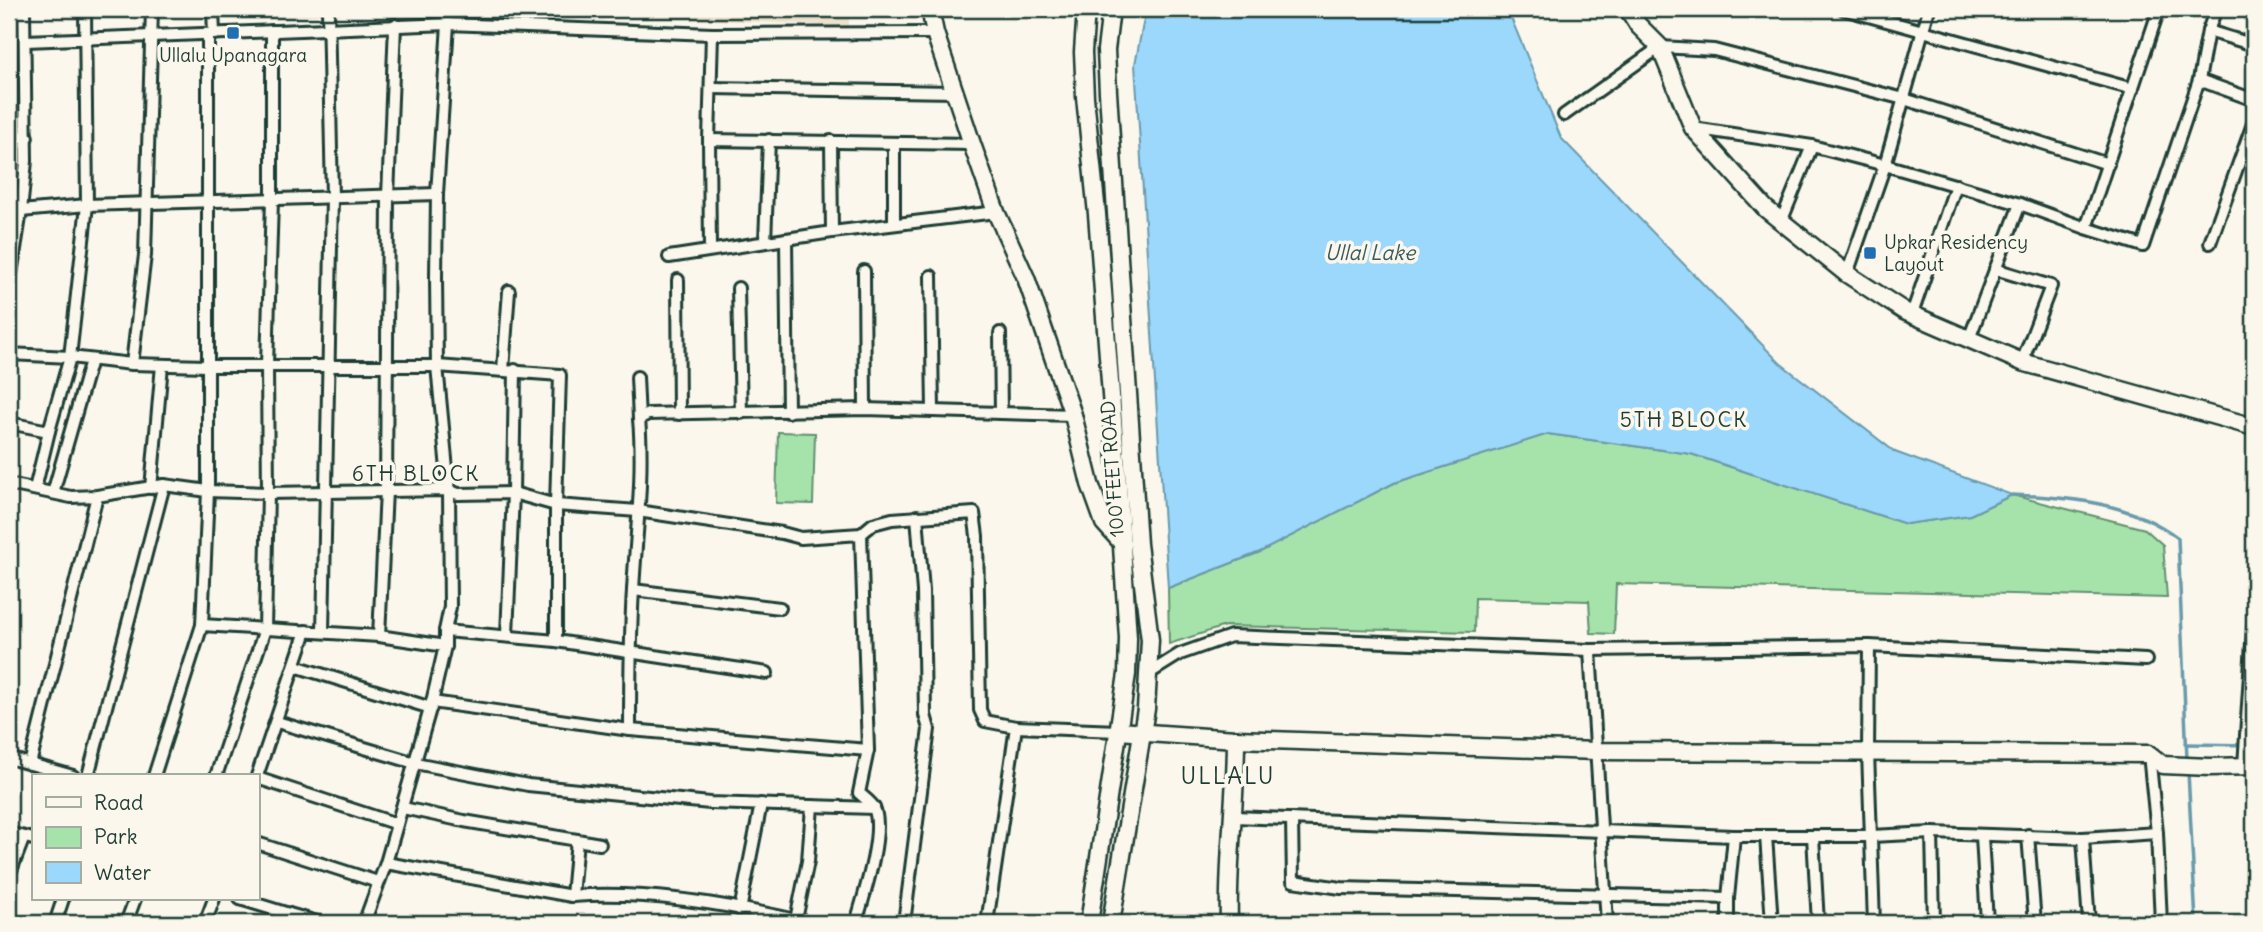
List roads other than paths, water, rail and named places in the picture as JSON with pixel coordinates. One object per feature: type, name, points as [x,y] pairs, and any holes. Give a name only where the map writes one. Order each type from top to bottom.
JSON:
[{"type":"street","points":[[9,287],[21,211],[27,137],[24,9]]},
{"type":"street","points":[[35,489],[70,357],[87,205],[85,9]]},
{"type":"street","points":[[132,364],[145,255],[152,9]]},
{"type":"street","points":[[155,774],[202,625],[208,491],[208,202],[213,9]]},
{"type":"street","points":[[323,632],[332,198],[328,9]]},
{"type":"street","points":[[930,9],[935,33],[972,144],[996,212],[1026,278],[1073,415],[1090,484],[1104,523],[1121,543],[1138,544]]},
{"type":"street","name":"100 FEET ROAD","points":[[1086,9],[1083,52],[1085,97],[1098,227],[1127,650],[1127,674],[1089,923]]},
{"type":"street","name":"100 FEET ROAD","points":[[1111,9],[1106,50],[1108,92],[1138,544],[1150,640],[1142,733],[1111,923]]},
{"type":"street","points":[[1628,9],[1638,25],[1660,47],[1693,128],[1766,209],[1847,274],[1912,314],[2022,362],[2254,427]]},
{"type":"street","points":[[1843,9],[2133,89]]},
{"type":"street","points":[[1847,274],[1885,165],[1929,9]]},
{"type":"street","points":[[2086,228],[2157,9]]},
{"type":"street","points":[[1693,128],[1812,146],[1885,165],[2020,204],[2143,246],[2199,80],[2208,31],[2216,9]]},
{"type":"street","points":[[26,41],[448,24],[712,34],[935,33]]},
{"type":"street","points":[[364,923],[386,863],[432,705],[445,646],[450,607],[449,490],[436,366],[437,194],[448,24]]},
{"type":"street","points":[[379,636],[386,491],[388,196],[395,26]]},
{"type":"street","points":[[217,774],[265,629],[272,31]]},
{"type":"street","points":[[2208,31],[2254,46]]},
{"type":"street","points":[[710,249],[712,34]]},
{"type":"street","points":[[1564,114],[1660,47],[1714,50],[1904,99],[2108,164]]},
{"type":"street","points":[[2199,80],[2254,100]]},
{"type":"street","points":[[711,88],[954,92]]},
{"type":"street","points":[[2210,243],[2254,121]]},
{"type":"street","points":[[9,135],[27,137]]},
{"type":"street","points":[[709,139],[972,144]]},
{"type":"street","points":[[765,242],[769,141]]},
{"type":"street","points":[[831,141],[832,232]]},
{"type":"street","points":[[894,142],[894,224]]},
{"type":"street","points":[[1781,222],[1812,146]]},
{"type":"street","points":[[1912,314],[1956,186]]},
{"type":"street","points":[[21,211],[87,205],[437,194]]},
{"type":"street","points":[[1969,339],[2020,204]]},
{"type":"street","points":[[669,257],[832,232],[996,212]]},
{"type":"street","points":[[786,239],[788,412]]},
{"type":"street","points":[[1995,268],[2051,286],[2022,362]]},
{"type":"street","points":[[864,271],[865,409]]},
{"type":"street","points":[[931,276],[933,411]]},
{"type":"street","points":[[678,280],[679,414]]},
{"type":"street","points":[[738,288],[741,413]]},
{"type":"street","points":[[503,370],[509,291]]},
{"type":"street","points":[[1000,333],[1001,413]]},
{"type":"street","points":[[9,354],[132,364],[436,366],[559,375],[556,641]]},
{"type":"street","points":[[53,493],[91,360]]},
{"type":"street","points":[[151,488],[162,365]]},
{"type":"street","points":[[507,635],[515,370]]},
{"type":"street","points":[[630,730],[630,652],[640,435],[637,377]]},
{"type":"street","points":[[639,419],[648,414],[865,409],[1073,415]]},
{"type":"street","points":[[9,423],[49,431]]},
{"type":"street","points":[[9,484],[71,497],[97,496],[164,485],[208,491],[268,493],[449,490],[458,494],[513,493],[556,505],[638,511],[801,538],[861,534],[873,524],[892,519],[974,513],[977,536],[980,710],[985,721],[1016,727],[1236,739],[1597,751],[2148,754],[2163,765],[2249,766],[2254,612]]},
{"type":"street","points":[[89,774],[164,485]]},
{"type":"street","points":[[30,764],[97,496]]},
{"type":"street","points":[[904,923],[929,729],[925,715],[923,591],[917,516]]},
{"type":"street","points":[[856,923],[876,842],[874,808],[859,793],[868,750],[861,534]]},
{"type":"street","points":[[633,590],[780,608]]},
{"type":"street","points":[[202,625],[379,636],[445,646]]},
{"type":"street","points":[[258,774],[306,631]]},
{"type":"street","points":[[445,631],[556,641],[767,673]]},
{"type":"street","points":[[1148,674],[1180,654],[1231,636],[1590,650],[1869,646],[2146,660]]},
{"type":"street","points":[[1869,646],[1868,752],[1874,923]]},
{"type":"street","points":[[1590,650],[1607,923]]},
{"type":"street","points":[[295,666],[432,705],[630,730],[868,750]]},
{"type":"street","points":[[276,722],[415,763],[528,785],[710,803],[874,808]]},
{"type":"street","points":[[987,923],[1016,727]]},
{"type":"street","points":[[1229,923],[1228,883],[1234,817],[1236,739]]},
{"type":"street","points":[[2148,754],[2157,833],[2161,923]]},
{"type":"street","points":[[9,758],[66,774]]},
{"type":"street","points":[[259,778],[397,824]]},
{"type":"street","points":[[740,910],[761,804]]},
{"type":"street","points":[[386,863],[572,896],[588,894],[677,899],[802,922],[812,806]]},
{"type":"street","points":[[403,807],[464,821],[600,844]]},
{"type":"street","points":[[1234,817],[1734,836],[1932,833],[2084,838],[2157,833]]},
{"type":"street","points":[[1292,819],[1293,881],[1341,888],[1728,898]]},
{"type":"street","points":[[9,833],[29,838],[9,876]]},
{"type":"street","points":[[1932,833],[1934,923]]},
{"type":"street","points":[[2028,835],[2035,923]]},
{"type":"street","points":[[1728,923],[1734,836]]},
{"type":"street","points":[[1766,836],[1772,923]]},
{"type":"street","points":[[1812,836],[1818,923]]},
{"type":"street","points":[[1982,836],[1987,923]]},
{"type":"street","points":[[2084,838],[2090,923]]},
{"type":"street","points":[[572,896],[577,841]]},
{"type":"street","points":[[259,844],[378,882]]},
{"type":"street","points":[[55,923],[64,900]]},
{"type":"street","points":[[126,923],[135,900]]},
{"type":"street","points":[[205,923],[214,900]]},
{"type":"street","points":[[242,900],[287,919],[321,923]]},
{"type":"water","name":"Ullal Lake","points":[[1146,9],[1509,9],[1561,138],[1780,363],[1895,452],[2012,495],[1970,515],[1906,524],[1691,454],[1548,434],[1394,483],[1260,552],[1168,588],[1135,64]]},
{"type":"waterway","points":[[2012,495],[2077,500],[2120,509],[2140,516],[2178,538],[2187,760]]},
{"type":"waterway","points":[[2186,744],[2254,745]]},
{"type":"waterway","points":[[2188,772],[2196,923]]},
{"type":"place","name":"Ullalu Upanagara","points":[[233,33]]},
{"type":"place","name":"Upkar Residency Layout","points":[[1870,253]]},
{"type":"district","name":"5TH BLOCK","points":[[1684,420]]},
{"type":"district","name":"6TH BLOCK","points":[[416,474]]},
{"type":"district","name":"ULLALU","points":[[1228,776]]}]
